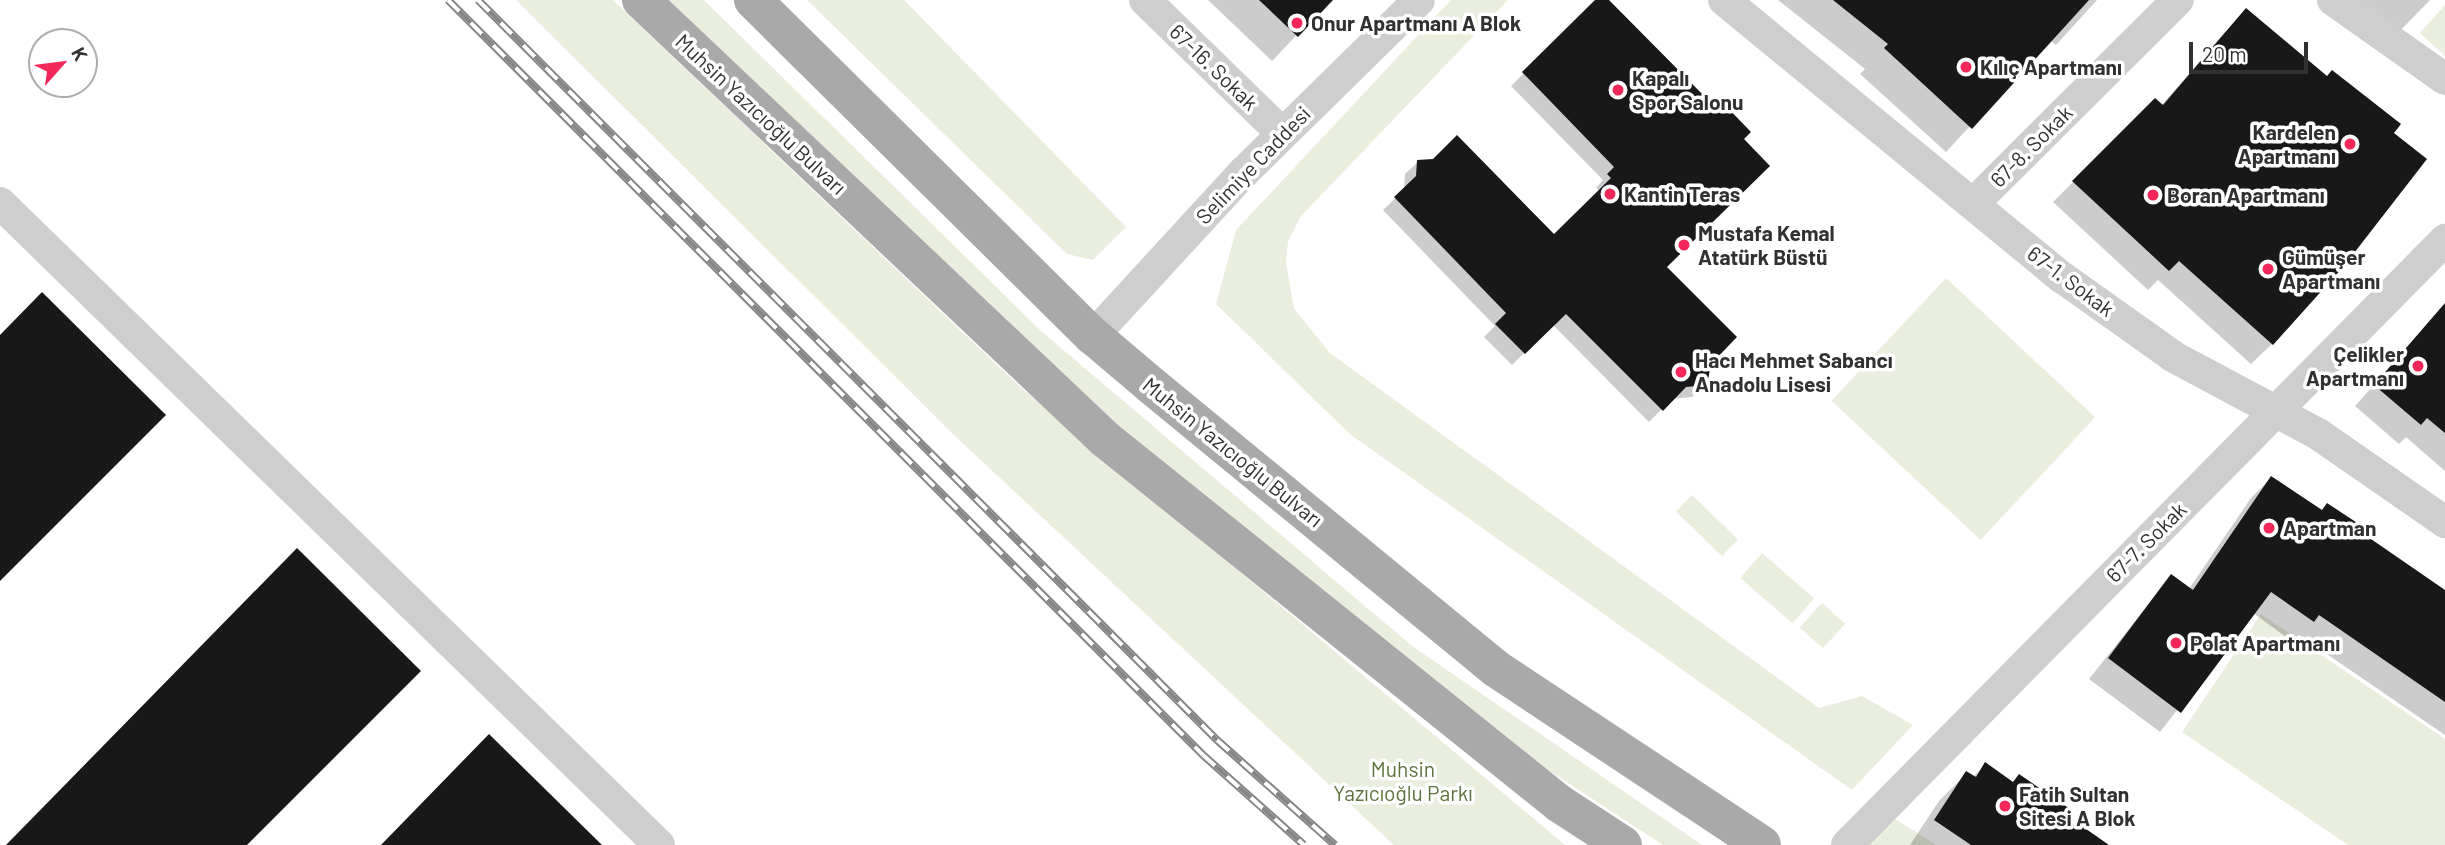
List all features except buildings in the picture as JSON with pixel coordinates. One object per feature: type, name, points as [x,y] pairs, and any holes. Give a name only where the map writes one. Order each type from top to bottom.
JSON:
[{"type":"main road","name":"Muhsin Yazıcıoğlu Bulvarı","points":[[641,0],[1105,439],[1560,804],[1623,845]]},
{"type":"main road","name":"Muhsin Yazıcıoğlu Bulvarı","points":[[753,0],[1093,336],[1495,668],[1762,845]]},
{"type":"street","name":"67-16. Sokak","points":[[1145,0],[1282,133]]},
{"type":"street","name":"Selimiye Caddesi","points":[[1093,336],[1282,133],[1419,0]]},
{"type":"street","name":"67-1. Sokak","points":[[1724,0],[2063,278],[2174,357],[2276,411],[2395,484],[2445,522]]},
{"type":"street","name":"67-8. Sokak","points":[[1973,204],[2178,0]]},
{"type":"street","points":[[2333,0],[2445,79]]},
{"type":"street","points":[[0,202],[659,845]]},
{"type":"street","name":"67-7. Sokak","points":[[1847,845],[2445,240]]},
{"type":"green space","name":"Muhsin Yazıcıoğlu Parkı","points":[[516,0],[613,0],[1019,386],[1565,845],[1394,845],[957,438]]},
{"type":"green space","points":[[668,0],[704,0],[1041,331],[1412,646],[1702,845],[1663,845],[1510,745],[1200,502]]},
{"type":"green space","points":[[807,0],[904,0],[1126,227],[1093,260],[1067,254]]},
{"type":"green space","points":[[1451,0],[1508,0],[1301,216],[1288,241],[1286,263],[1294,309],[1330,353],[1819,708],[1862,696],[1913,725],[1852,790],[1351,435],[1216,304],[1236,230]]},
{"type":"green space","points":[[2445,5],[2445,56],[2420,33]]},
{"type":"green space","points":[[1946,278],[2095,417],[1981,540],[1831,401]]},
{"type":"green space","points":[[1692,495],[1738,539],[1722,556],[1676,512]]},
{"type":"green space","points":[[1762,553],[1814,598],[1792,623],[1740,578]]},
{"type":"green space","points":[[1822,603],[1845,624],[1823,648],[1800,628]]},
{"type":"green space","points":[[2261,614],[2445,739],[2445,845],[2348,845],[2182,732]]},
{"type":"green space","points":[[1894,818],[1936,845],[1869,845]]},
{"type":"railway","points":[[448,0],[1203,755],[1304,845]]},
{"type":"railway","points":[[478,0],[1217,740],[1335,845]]},
{"type":"place","name":"Onur Apartmanı A Blok","points":[[1297,23]]},
{"type":"place","name":"Kılıç Apartmanı","points":[[1966,67]]},
{"type":"place","name":"Kapalı Spor Salonu","points":[[1618,90]]},
{"type":"place","name":"Kardelen Apartmanı","points":[[2350,144]]},
{"type":"place","name":"Kantin Teras","points":[[1610,194]]},
{"type":"place","name":"Boran Apartmanı","points":[[2153,195]]},
{"type":"place","name":"Mustafa Kemal Atatürk Büstü","points":[[1684,245]]},
{"type":"place","name":"Gümüşer Apartmanı","points":[[2268,269]]},
{"type":"place","name":"Çelikler Apartmanı","points":[[2418,366]]},
{"type":"place","name":"Hacı Mehmet Sabancı Anadolu Lisesi","points":[[1681,372]]},
{"type":"place","name":"Apartman","points":[[2269,528]]},
{"type":"place","name":"Polat Apartmanı","points":[[2176,643]]},
{"type":"place","name":"Fatih Sultan Sitesi A Blok","points":[[2005,806]]}]
